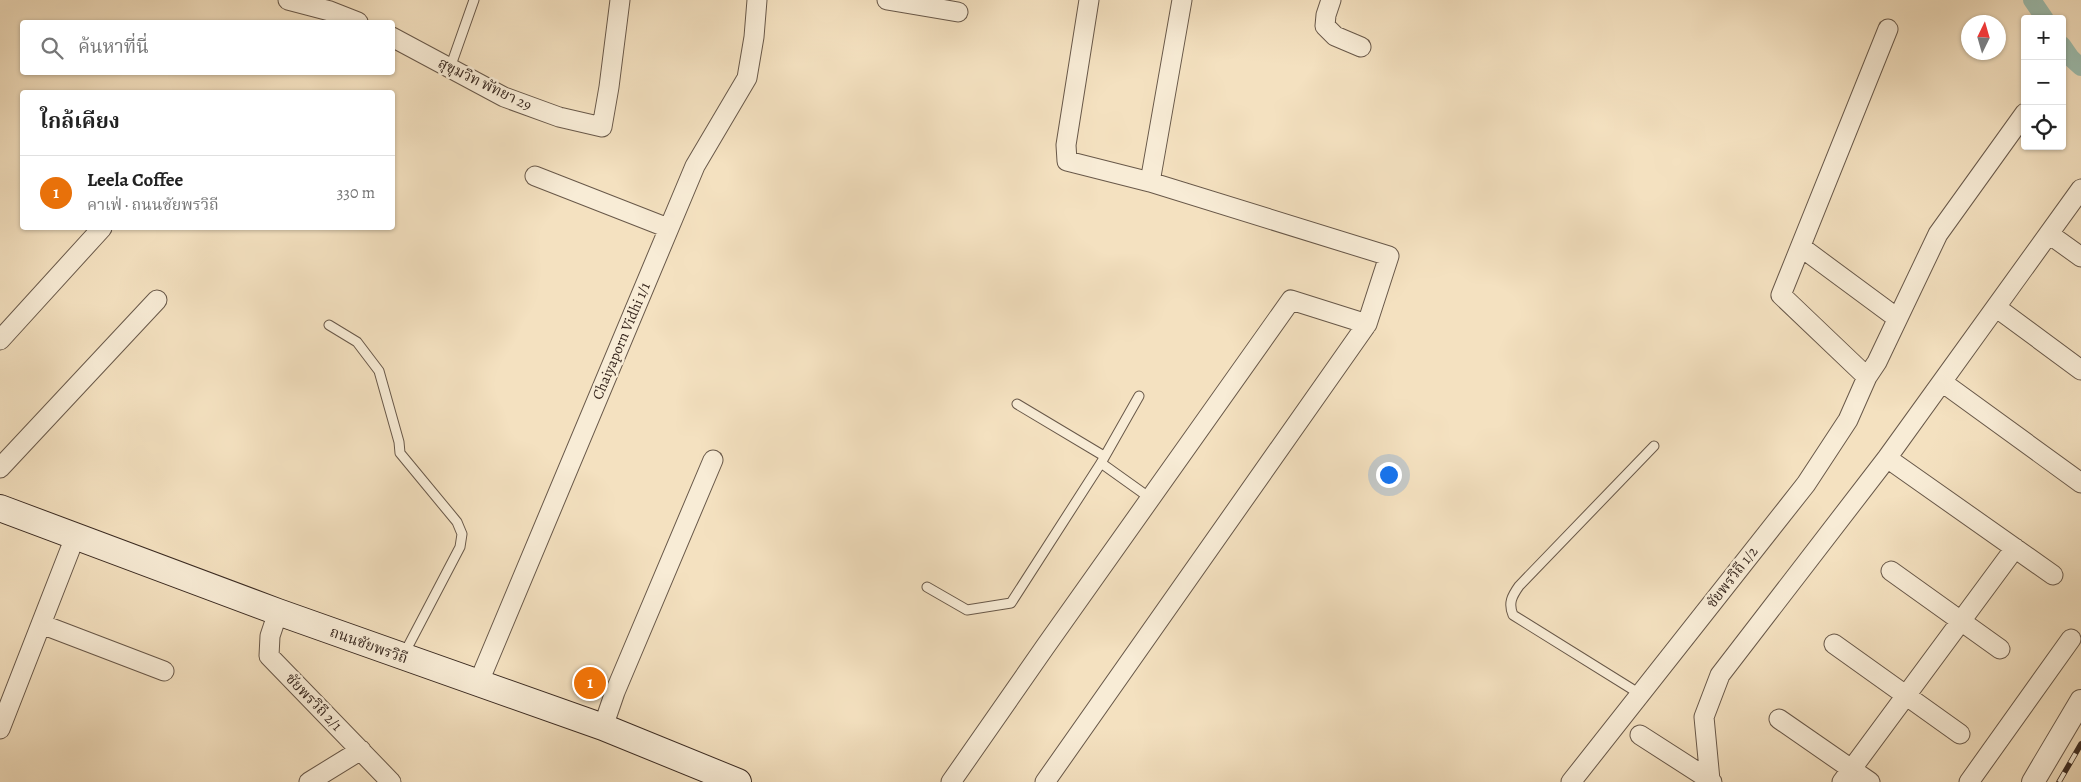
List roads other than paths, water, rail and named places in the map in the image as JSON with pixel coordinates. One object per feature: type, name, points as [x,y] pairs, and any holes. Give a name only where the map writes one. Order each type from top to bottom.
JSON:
[{"type":"main road","name":"ถนนชัยพรวิถี","points":[[0,508],[278,612],[603,727],[738,782]]},
{"type":"street","points":[[288,0],[330,11],[353,20]]},
{"type":"street","name":"สุขุมวิท พัทยา 29","points":[[395,40],[504,96],[559,117],[602,127],[620,0]]},
{"type":"street","name":"Chaiyaporn Vidhi 1/1","points":[[478,684],[695,166],[747,78],[754,37],[757,0]]},
{"type":"street","points":[[887,0],[958,12]]},
{"type":"street","points":[[1045,782],[1367,324],[1389,256],[1150,182],[1067,161],[1066,145],[1089,0]]},
{"type":"street","points":[[1150,182],[1182,0]]},
{"type":"street","points":[[1331,0],[1325,26],[1334,36],[1361,47]]},
{"type":"street","points":[[1872,370],[1781,295],[1888,29]]},
{"type":"street","name":"ชัยพรวิถี 1/2","points":[[1571,782],[1806,484],[1848,420],[1938,234],[2021,119]]},
{"type":"street","points":[[535,176],[668,228]]},
{"type":"street","points":[[1711,781],[1704,717],[1720,675],[1887,458],[2081,188]]},
{"type":"street","points":[[0,340],[100,230]]},
{"type":"street","points":[[2049,234],[2081,257]]},
{"type":"street","points":[[1801,247],[1897,318]]},
{"type":"street","points":[[0,468],[157,300]]},
{"type":"street","points":[[951,782],[1291,300],[1367,324]]},
{"type":"street","points":[[1996,308],[2081,370]]},
{"type":"street","points":[[1942,382],[2081,483]]},
{"type":"street","points":[[1887,458],[2053,575]]},
{"type":"street","points":[[603,727],[615,692],[713,460]]},
{"type":"street","points":[[0,729],[74,537]]},
{"type":"street","points":[[1847,775],[2015,548]]},
{"type":"street","points":[[1891,571],[2000,649]]},
{"type":"street","name":"ชัยพรวิถี 2/1","points":[[278,612],[270,636],[269,656],[391,782]]},
{"type":"street","points":[[41,624],[164,671]]},
{"type":"street","points":[[1969,782],[2071,639]]},
{"type":"street","points":[[1834,644],[1960,734]]},
{"type":"street","points":[[2034,782],[2081,701]]},
{"type":"street","points":[[1779,719],[1847,775],[1870,782]]},
{"type":"street","points":[[1640,735],[1711,781]]},
{"type":"street","points":[[309,782],[361,750]]},
{"type":"lane","points":[[450,68],[474,0]]},
{"type":"lane","points":[[329,325],[357,342],[379,371],[399,442],[400,453],[456,522],[462,534],[460,547],[402,656]]},
{"type":"lane","points":[[927,587],[967,610],[1011,603],[1102,460],[1139,396]]},
{"type":"lane","points":[[1017,404],[1102,460],[1150,498]]},
{"type":"lane","points":[[1640,694],[1513,615],[1510,609],[1511,598],[1519,586],[1654,446]]},
{"type":"waterway","points":[[2032,0],[2042,15]]},
{"type":"waterway","points":[[2066,51],[2081,67]]},
{"type":"railway","points":[[2059,782],[2081,744]]},
{"type":"place","name":"Leela Coffee","points":[[590,683]]}]
